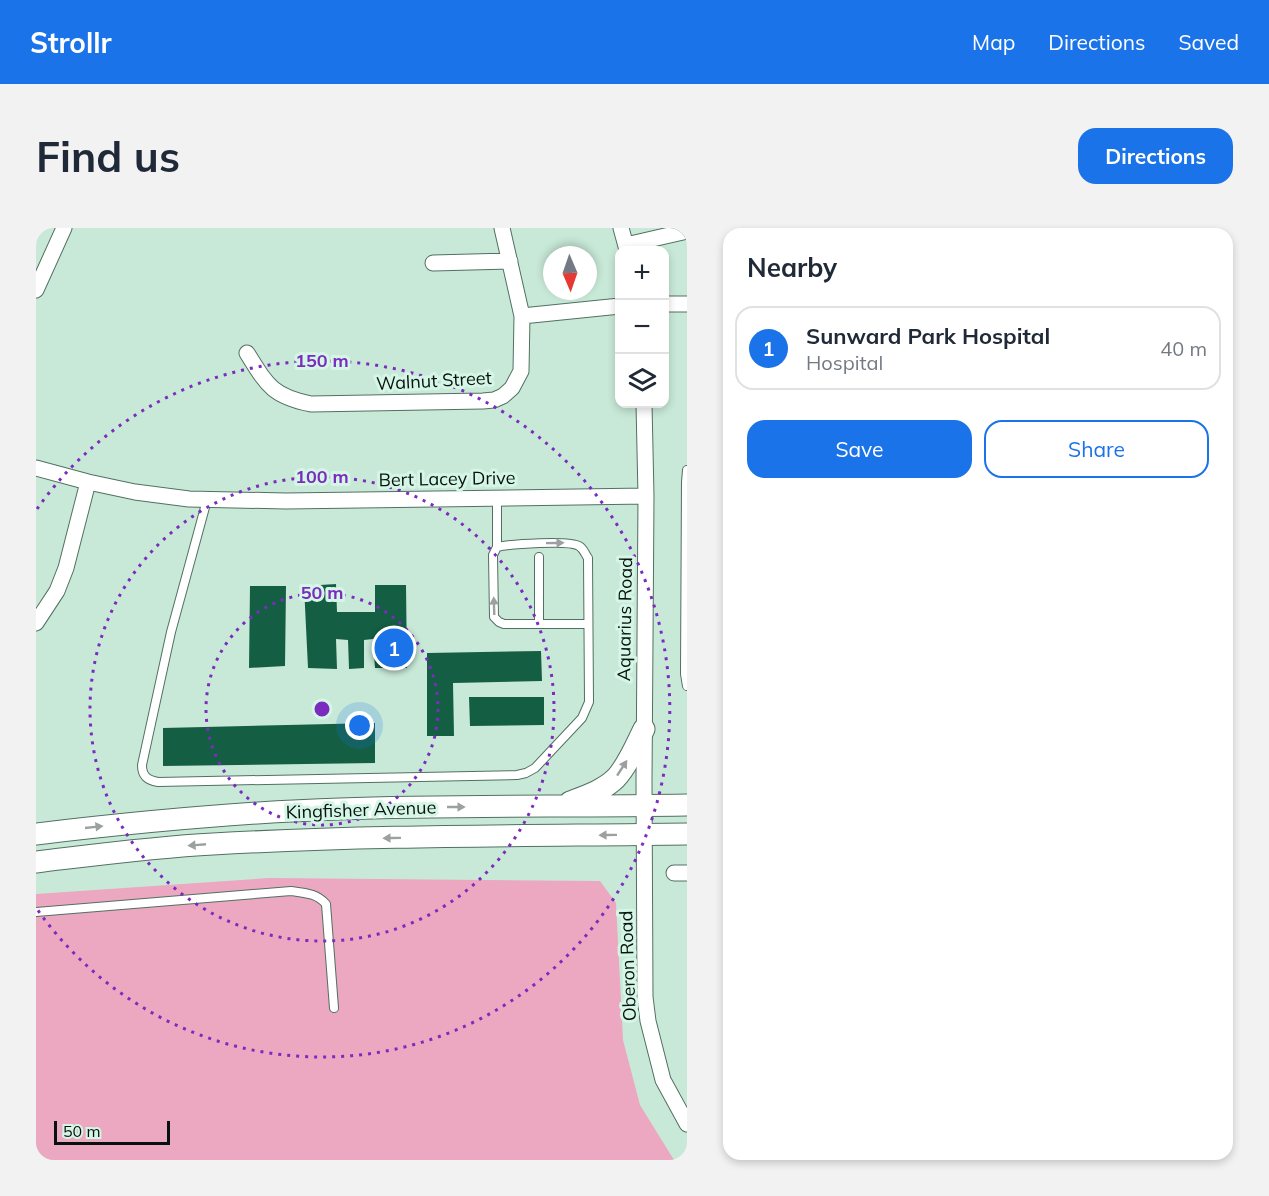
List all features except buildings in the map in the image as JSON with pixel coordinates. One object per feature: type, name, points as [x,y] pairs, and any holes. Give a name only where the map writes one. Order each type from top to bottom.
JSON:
[{"type":"street","points":[[36,290],[64,228]]},
{"type":"street","name":"Walnut Street","points":[[247,353],[273,390],[297,401],[326,404],[494,400],[512,388],[522,364],[522,316],[502,228]]},
{"type":"street","points":[[621,228],[626,246]]},
{"type":"street","points":[[634,246],[687,231]]},
{"type":"street","points":[[433,263],[510,261]]},
{"type":"street","points":[[669,304],[687,304]]},
{"type":"street","points":[[522,316],[615,307]]},
{"type":"street","name":"Aquarius Road","points":[[644,408],[645,835]]},
{"type":"street","name":"Bert Lacey Drive","points":[[36,468],[135,492],[207,500],[646,496]]},
{"type":"street","points":[[36,623],[57,591],[66,568],[88,482]]},
{"type":"street","points":[[556,807],[590,795],[616,778],[644,729]]},
{"type":"street","name":"Kingfisher Avenue","points":[[36,834],[97,826],[296,811],[687,805]]},
{"type":"street","name":"Kingfisher Avenue","points":[[36,862],[147,849],[296,839],[687,834]]},
{"type":"street","name":"Oberon Road","points":[[645,835],[644,951],[648,1021],[663,1080],[687,1124]]},
{"type":"lane","points":[[687,470],[685,674],[687,686]]},
{"type":"lane","points":[[497,498],[497,547],[493,555],[495,617],[504,624],[588,624]]},
{"type":"lane","points":[[207,500],[171,632],[142,765],[145,777],[152,781],[505,776],[526,773],[535,768],[582,717],[589,702],[588,558],[578,545],[569,543],[497,547]]},
{"type":"lane","points":[[539,557],[539,624]]},
{"type":"lane","points":[[36,912],[291,891],[308,893],[320,897],[326,904],[334,1008]]},
{"type":"shaded area","points":[[269,878],[600,881],[616,903],[623,1040],[640,1105],[674,1160],[36,1160],[36,894]]},
{"type":"place","name":"Sunward Park Hospital","points":[[394,648]]}]
